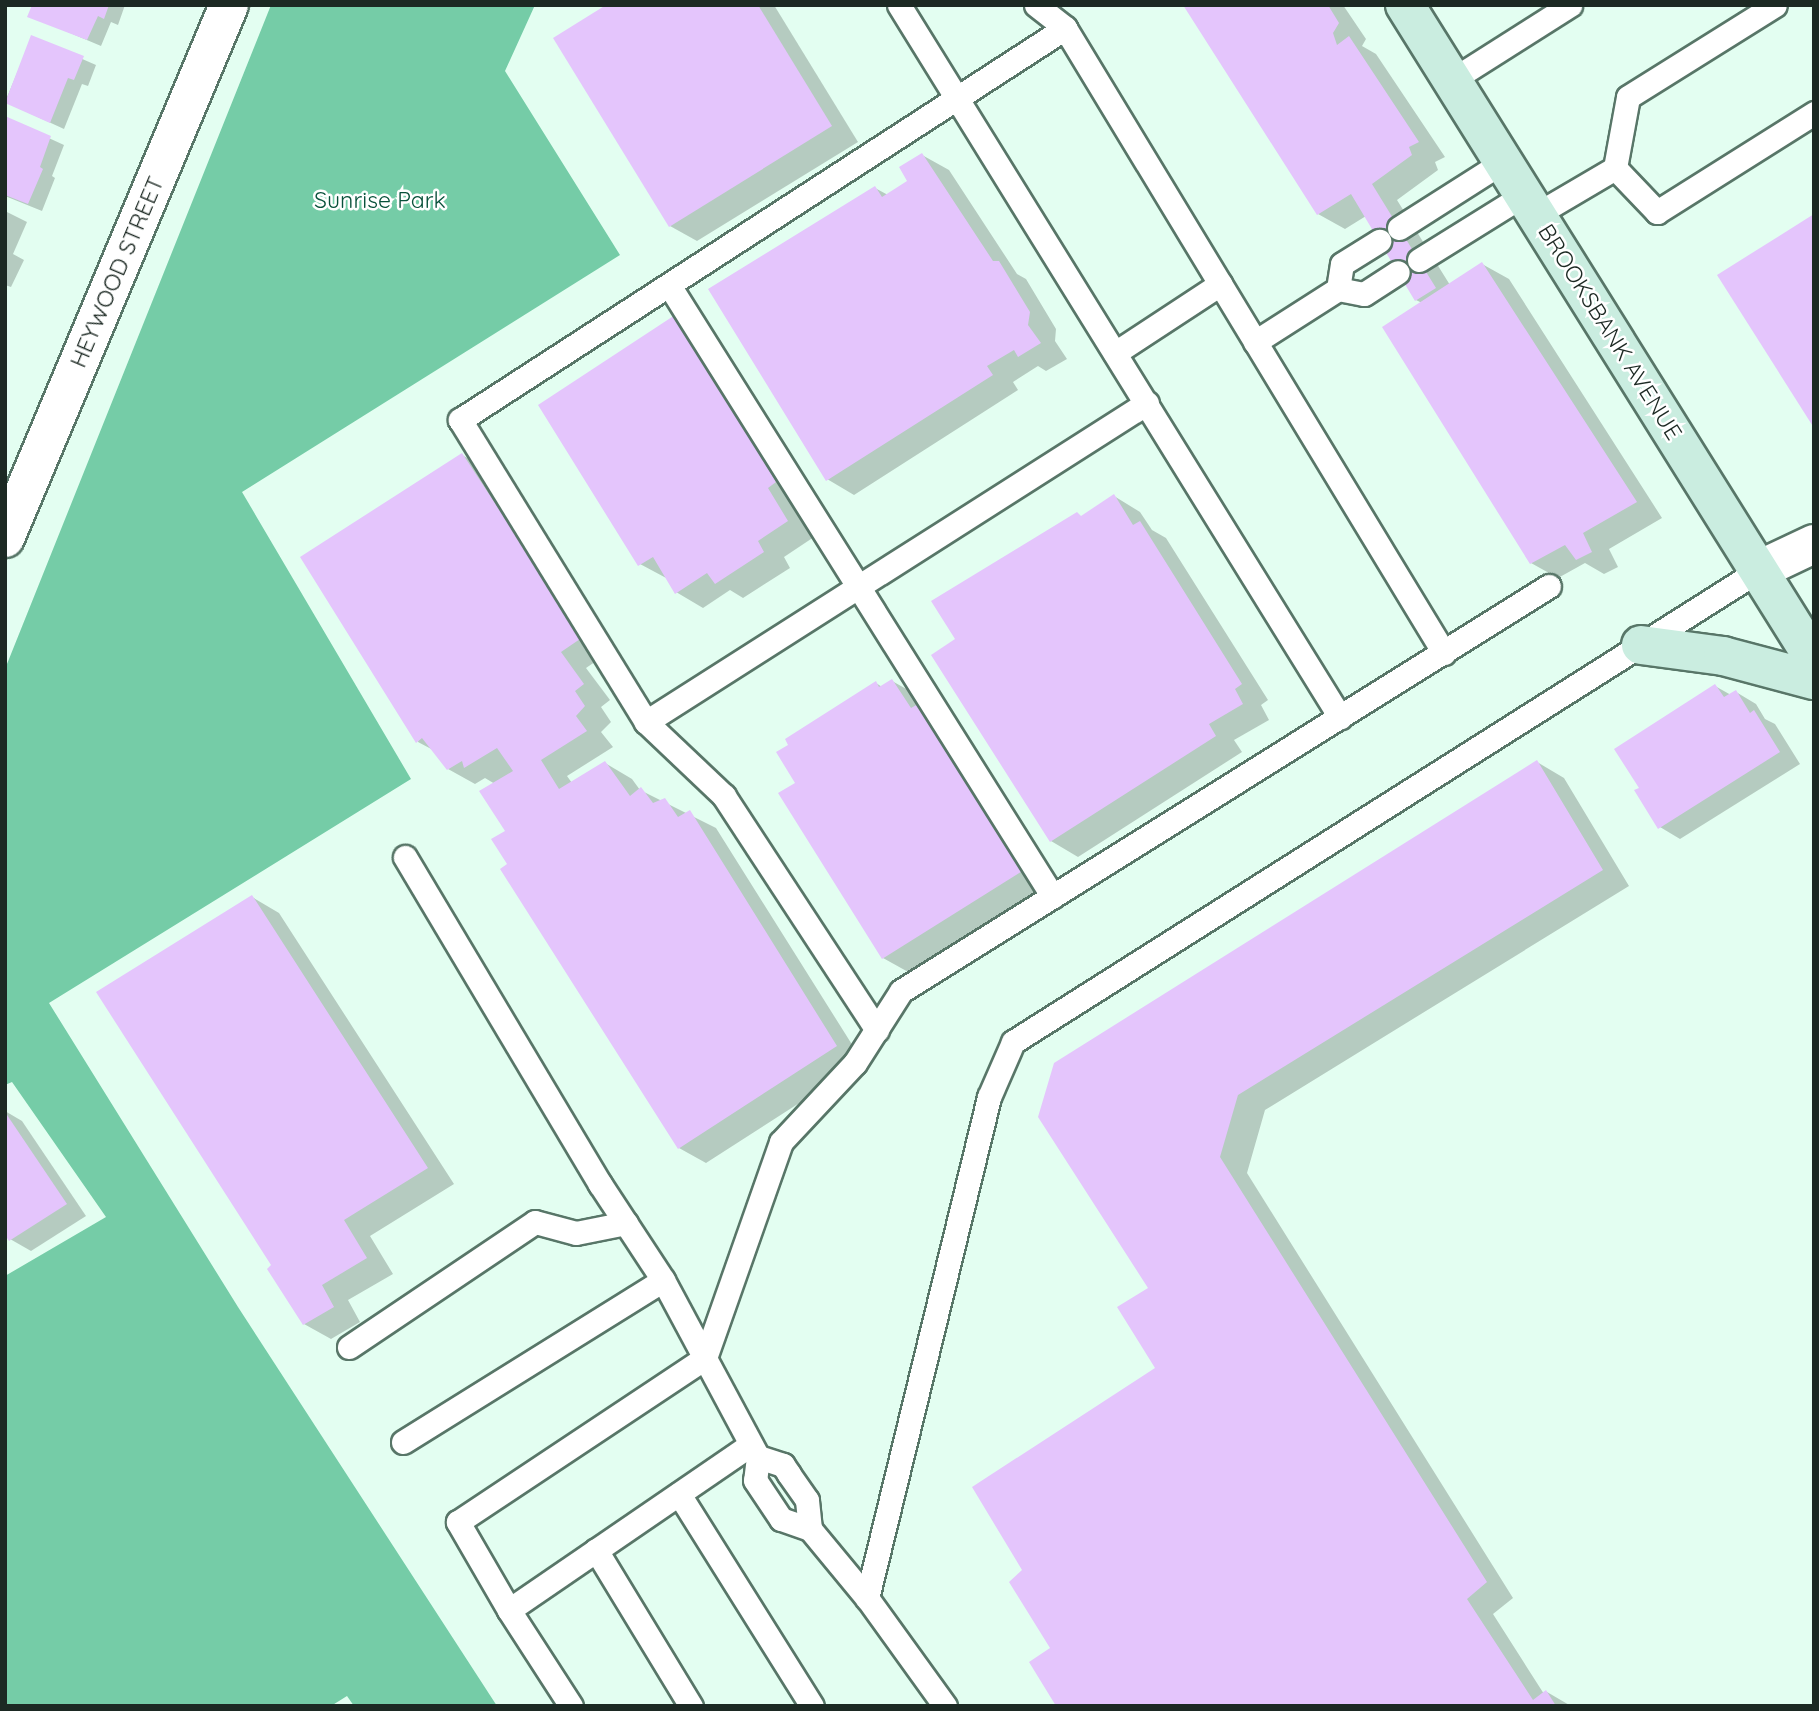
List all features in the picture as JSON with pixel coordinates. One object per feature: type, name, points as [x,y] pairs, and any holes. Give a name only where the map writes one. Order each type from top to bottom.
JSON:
[{"type":"main road","name":"BROOKSBANK AVENUE","points":[[1405,5],[1814,659]]},
{"type":"main road","points":[[1641,645],[1723,656],[1814,680]]},
{"type":"street","name":"HEYWOOD STREET","points":[[5,538],[229,5]]},
{"type":"street","points":[[1759,570],[1814,544]]},
{"type":"lane","points":[[899,5],[1340,717]]},
{"type":"lane","points":[[1035,5],[1065,28],[1444,653]]},
{"type":"lane","points":[[1452,80],[1570,5]]},
{"type":"lane","points":[[1615,168],[1628,97],[1775,5]]},
{"type":"lane","points":[[877,1030],[724,796],[646,722],[460,419],[1065,28]]},
{"type":"lane","points":[[1615,168],[1657,212],[1814,113]]},
{"type":"lane","points":[[1399,228],[1504,161]]},
{"type":"lane","points":[[1419,260],[1531,204],[1615,168]]},
{"type":"lane","points":[[1338,289],[1342,264],[1379,241]]},
{"type":"lane","points":[[1255,342],[1338,289],[1364,295],[1398,272]]},
{"type":"lane","points":[[1115,353],[1220,284]]},
{"type":"lane","points":[[669,285],[1053,897]]},
{"type":"lane","points":[[646,722],[1147,403]]},
{"type":"lane","points":[[867,1598],[989,1097],[1013,1042],[1759,570]]},
{"type":"lane","points":[[571,1706],[509,1610],[458,1522],[705,1358],[781,1142],[855,1063],[901,991],[1549,586]]},
{"type":"lane","points":[[405,857],[663,1280],[755,1451],[755,1480],[781,1519],[810,1529],[867,1598],[945,1706]]},
{"type":"lane","points":[[349,1347],[535,1222],[576,1233],[626,1223]]},
{"type":"lane","points":[[403,1442],[663,1280]]},
{"type":"lane","points":[[755,1451],[783,1465],[807,1500],[810,1529]]},
{"type":"lane","points":[[509,1610],[678,1494],[755,1451]]},
{"type":"lane","points":[[678,1494],[812,1706]]},
{"type":"lane","points":[[596,1550],[691,1706]]},
{"type":"green space","name":"Sunrise Park","points":[[271,5],[535,5],[505,71],[620,255],[242,492],[411,779],[49,1003],[238,1307],[497,1706],[354,1706],[347,1696],[331,1706],[5,1706],[5,1276],[106,1217],[12,1082],[5,1085],[5,669]]},
{"type":"building","points":[[32,5],[109,5],[104,19],[98,16],[87,40],[27,17]]},
{"type":"building","points":[[606,5],[758,5],[832,126],[669,227],[553,38]]},
{"type":"building","points":[[1183,5],[1328,5],[1339,23],[1333,33],[1337,45],[1349,36],[1419,142],[1409,147],[1412,155],[1372,184],[1436,288],[1415,301],[1351,194],[1317,215]]},
{"type":"building","points":[[31,35],[84,56],[74,80],[68,78],[50,123],[5,103]]},
{"type":"building","points":[[5,116],[51,136],[40,167],[43,169],[28,204],[5,195]]},
{"type":"building","points":[[922,153],[993,261],[999,261],[1030,312],[1028,325],[1041,343],[1018,357],[1014,350],[987,366],[993,375],[826,481],[708,289],[875,186],[882,197],[907,181],[899,167]]},
{"type":"building","points":[[1814,214],[1814,428],[1717,275]]},
{"type":"building","points":[[1482,262],[1637,502],[1583,533],[1592,552],[1576,560],[1565,545],[1530,564],[1382,327]]},
{"type":"building","points":[[675,315],[776,482],[768,488],[788,521],[758,541],[764,552],[715,584],[707,573],[675,594],[653,557],[638,566],[538,405]]},
{"type":"building","points":[[462,453],[583,637],[561,652],[584,684],[575,691],[585,706],[576,716],[587,731],[541,760],[559,789],[605,761],[630,796],[641,787],[653,803],[665,798],[678,817],[690,810],[837,1046],[678,1149],[500,869],[507,864],[491,839],[505,831],[479,791],[513,771],[497,748],[464,768],[462,761],[447,770],[422,738],[416,743],[300,557]]},
{"type":"building","points":[[1114,494],[1133,525],[1140,521],[1242,684],[1235,689],[1243,704],[1209,724],[1216,736],[1050,842],[931,655],[955,639],[931,601],[1077,512],[1081,516]]},
{"type":"building","points":[[892,679],[911,708],[920,703],[1024,870],[882,959],[778,793],[795,783],[776,752],[788,745],[785,739],[876,681],[879,687]]},
{"type":"building","points":[[1715,684],[1724,697],[1736,690],[1750,713],[1754,710],[1780,752],[1658,829],[1634,790],[1639,788],[1614,749]]},
{"type":"building","points":[[1537,760],[1603,870],[1238,1095],[1220,1157],[1487,1582],[1467,1599],[1533,1700],[1546,1690],[1556,1706],[1056,1706],[1029,1662],[1050,1648],[1009,1582],[1022,1570],[972,1487],[1155,1368],[1117,1307],[1148,1288],[1038,1117],[1054,1063]]},
{"type":"building","points":[[252,895],[428,1168],[344,1220],[367,1258],[322,1285],[334,1307],[303,1325],[267,1269],[271,1265],[96,992]]},
{"type":"building","points":[[5,1112],[67,1204],[9,1241],[5,1235]]}]
